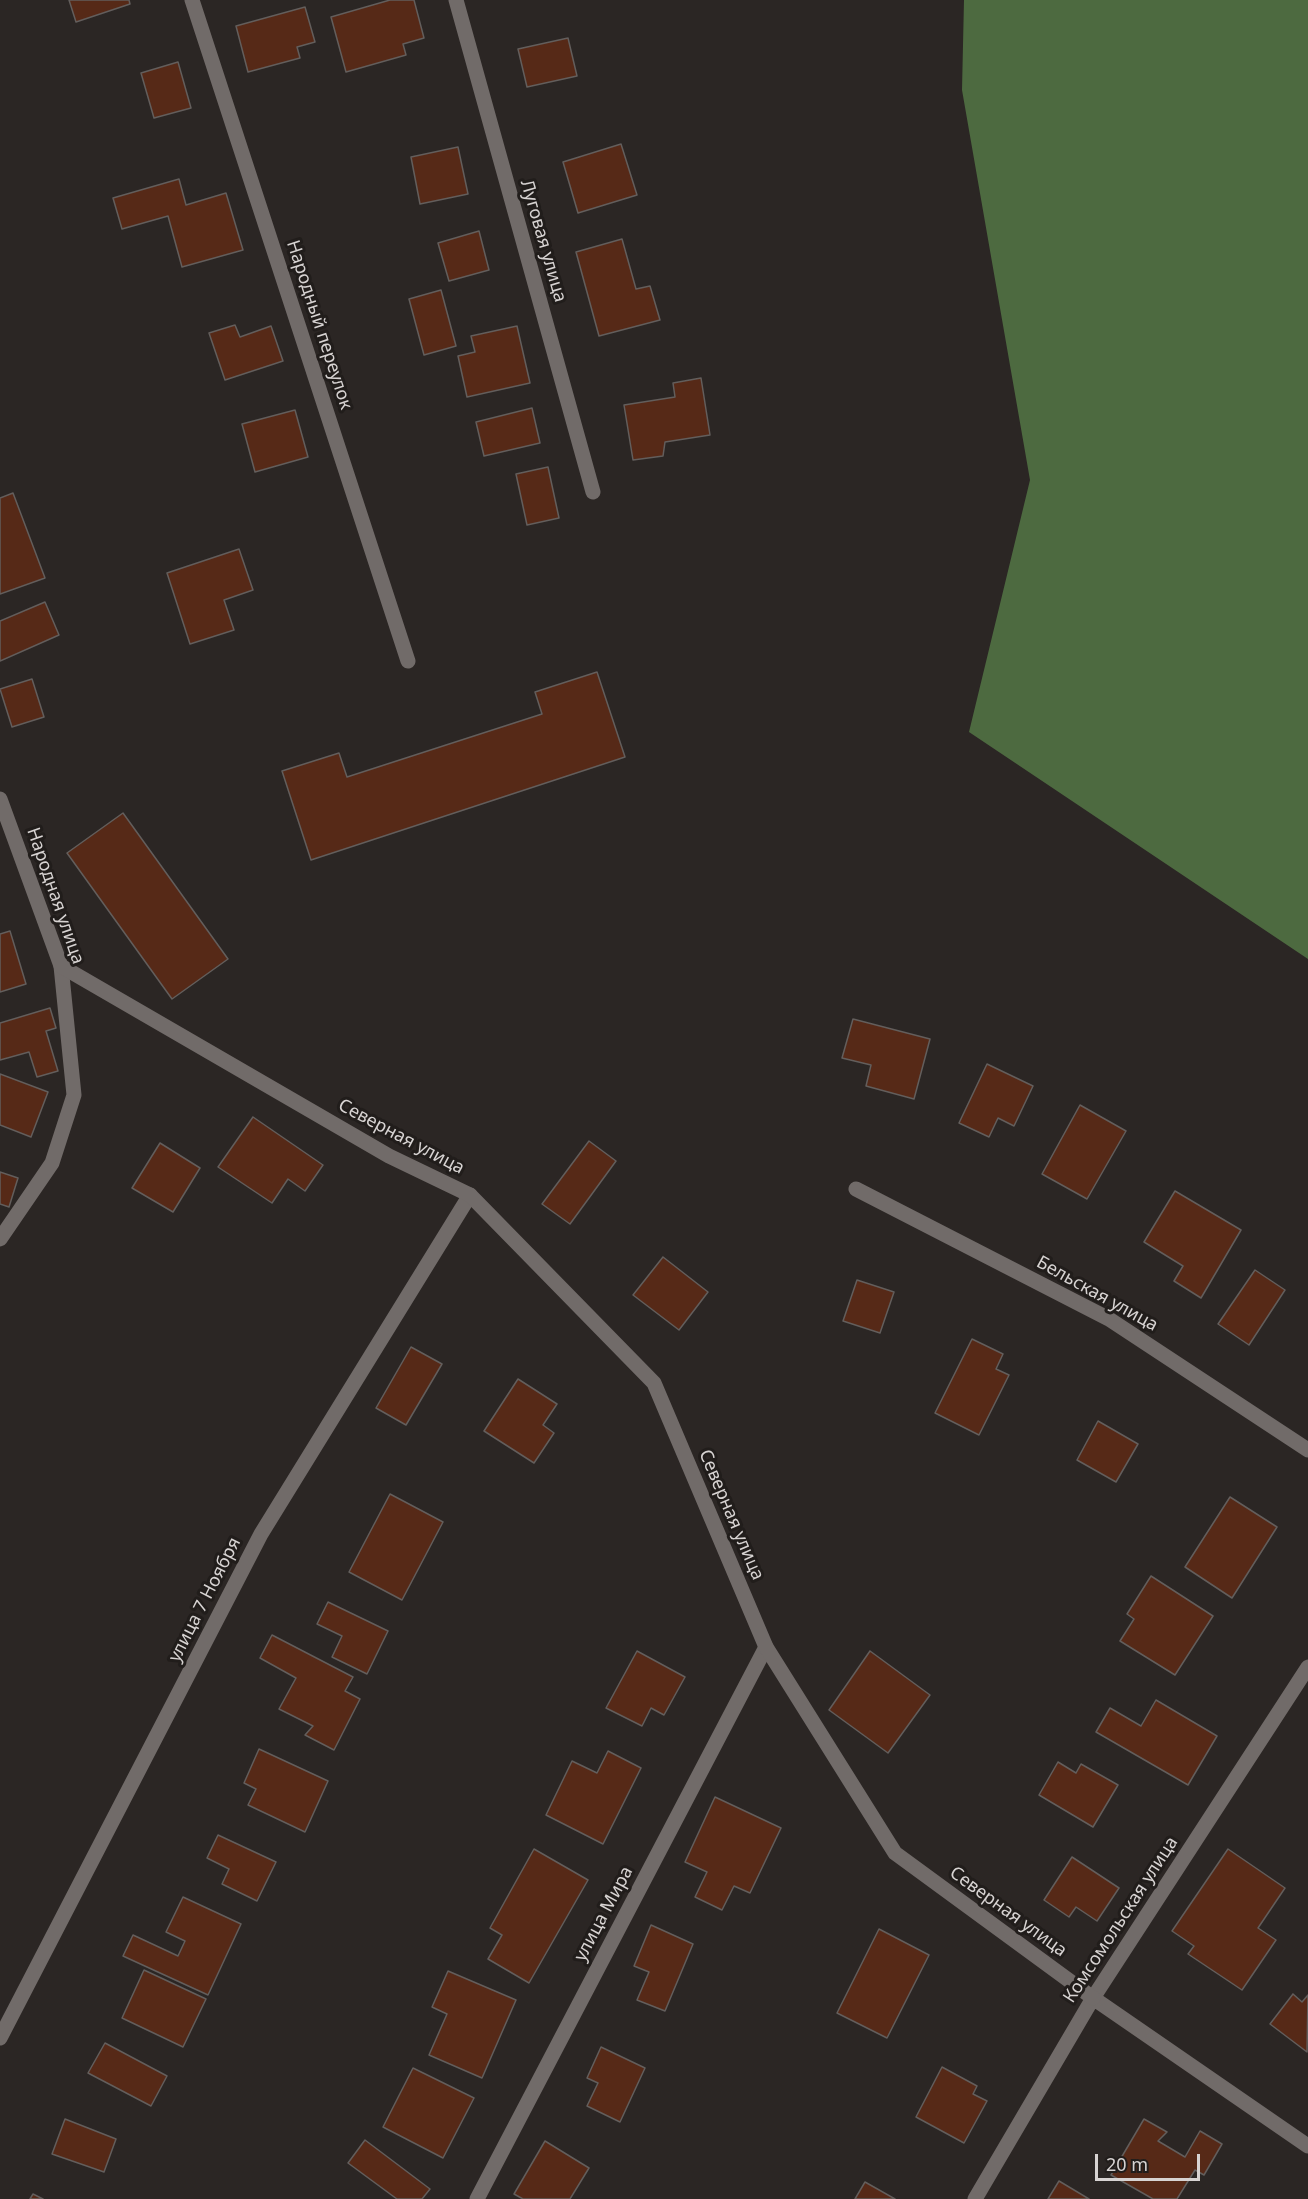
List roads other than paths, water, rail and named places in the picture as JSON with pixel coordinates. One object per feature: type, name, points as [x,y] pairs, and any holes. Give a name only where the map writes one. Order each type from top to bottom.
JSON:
[{"type":"street","name":"Народный переулок","points":[[192,0],[408,661]]},
{"type":"street","name":"Луговая улица","points":[[456,0],[593,492]]},
{"type":"street","name":"Народная улица","points":[[0,799],[61,966],[74,1095],[52,1163],[0,1239]]},
{"type":"street","name":"Северная улица","points":[[61,966],[389,1156],[470,1195],[654,1383],[766,1647],[895,1853],[1093,1998],[1308,2146]]},
{"type":"street","name":"Бельская улица","points":[[856,1189],[1109,1319],[1308,1450]]},
{"type":"street","name":"улица 7 Ноября","points":[[0,2038],[261,1534],[470,1195]]},
{"type":"street","name":"улица Мира","points":[[477,2199],[766,1647]]},
{"type":"street","name":"Комсомольская улица","points":[[975,2199],[1093,1998],[1308,1667]]}]
